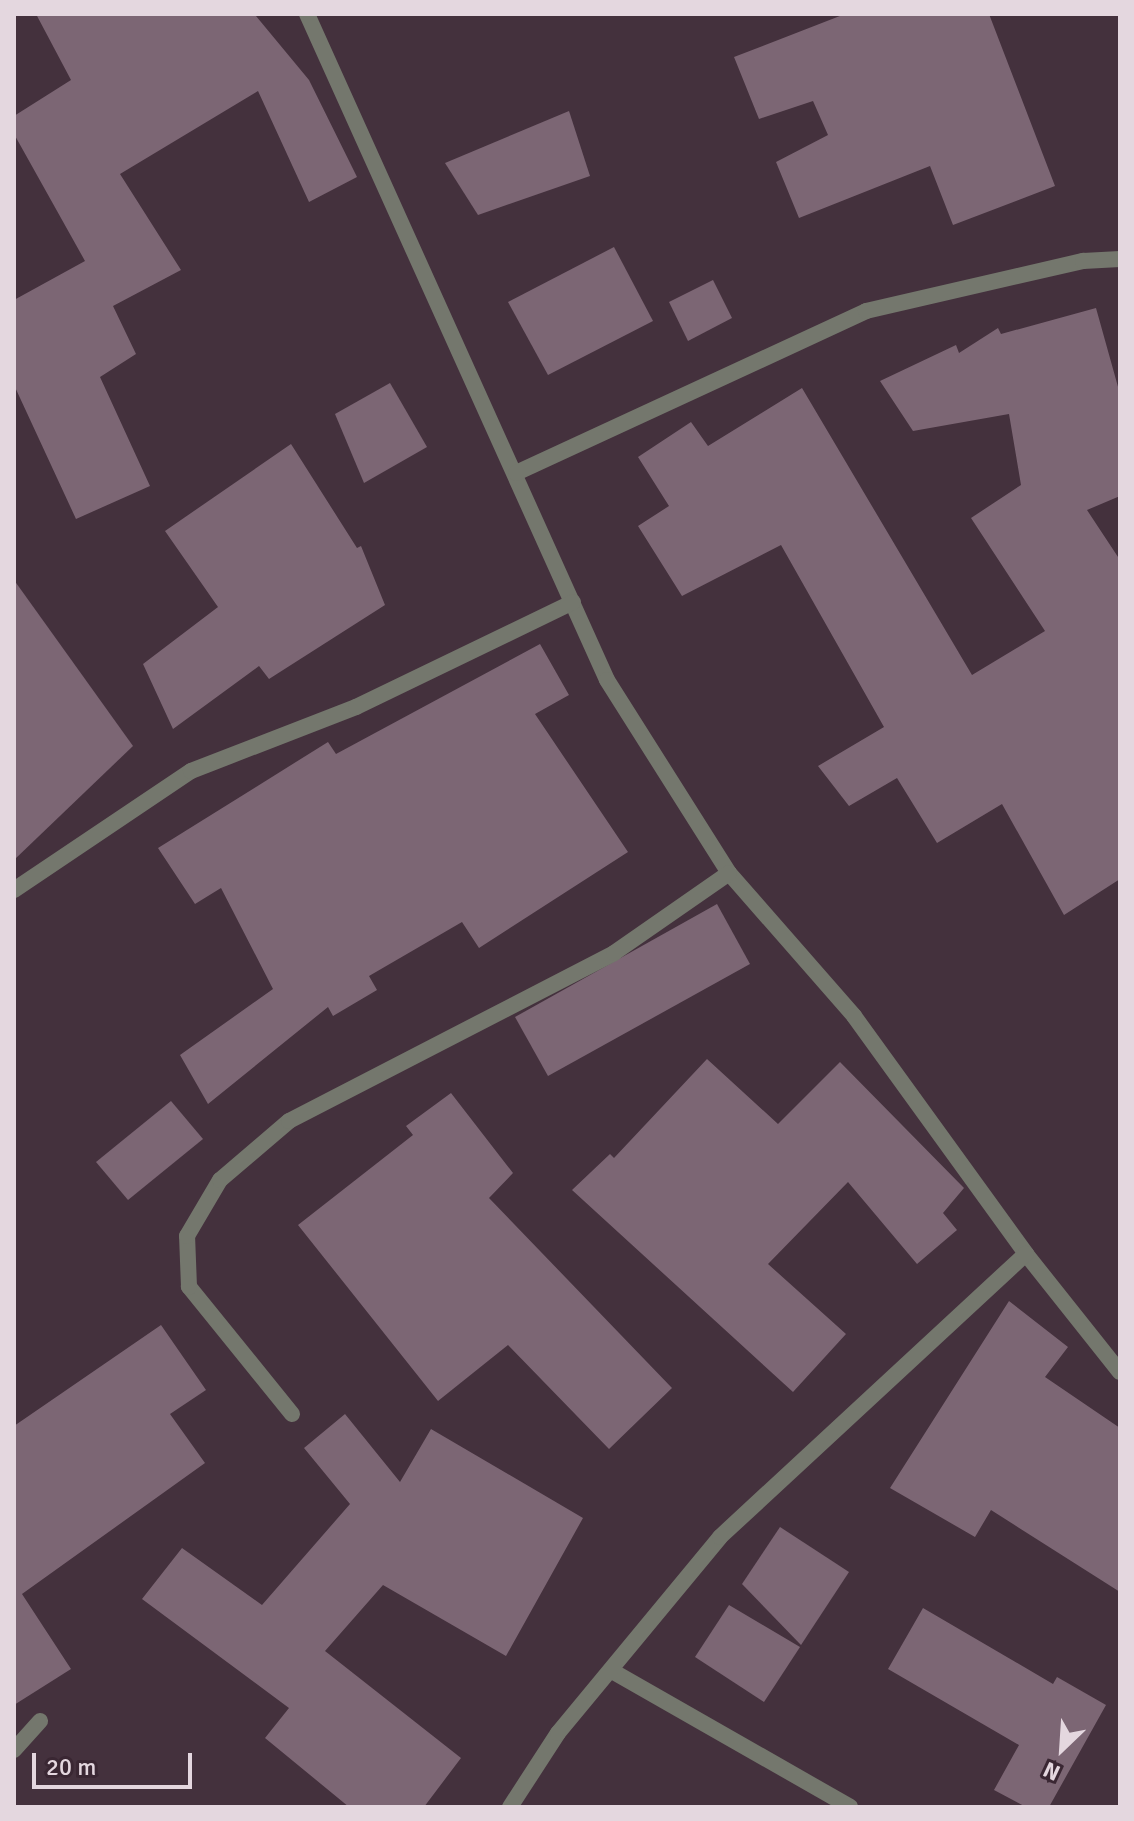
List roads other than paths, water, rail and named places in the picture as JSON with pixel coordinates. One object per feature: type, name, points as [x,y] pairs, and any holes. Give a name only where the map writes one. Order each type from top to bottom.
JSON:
[{"type":"street","points":[[307,14],[607,680],[729,873],[854,1016],[1026,1254],[1120,1372]]},
{"type":"street","points":[[516,473],[866,311],[1083,261],[1120,259]]},
{"type":"street","points":[[14,890],[191,771],[356,707],[573,602]]},
{"type":"street","points":[[292,1414],[189,1287],[187,1236],[220,1180],[289,1121],[614,953],[729,873]]},
{"type":"street","points":[[510,1807],[558,1733],[720,1537],[1026,1254]]},
{"type":"street","points":[[612,1671],[850,1807]]},
{"type":"street","points":[[14,1750],[40,1721]]}]
